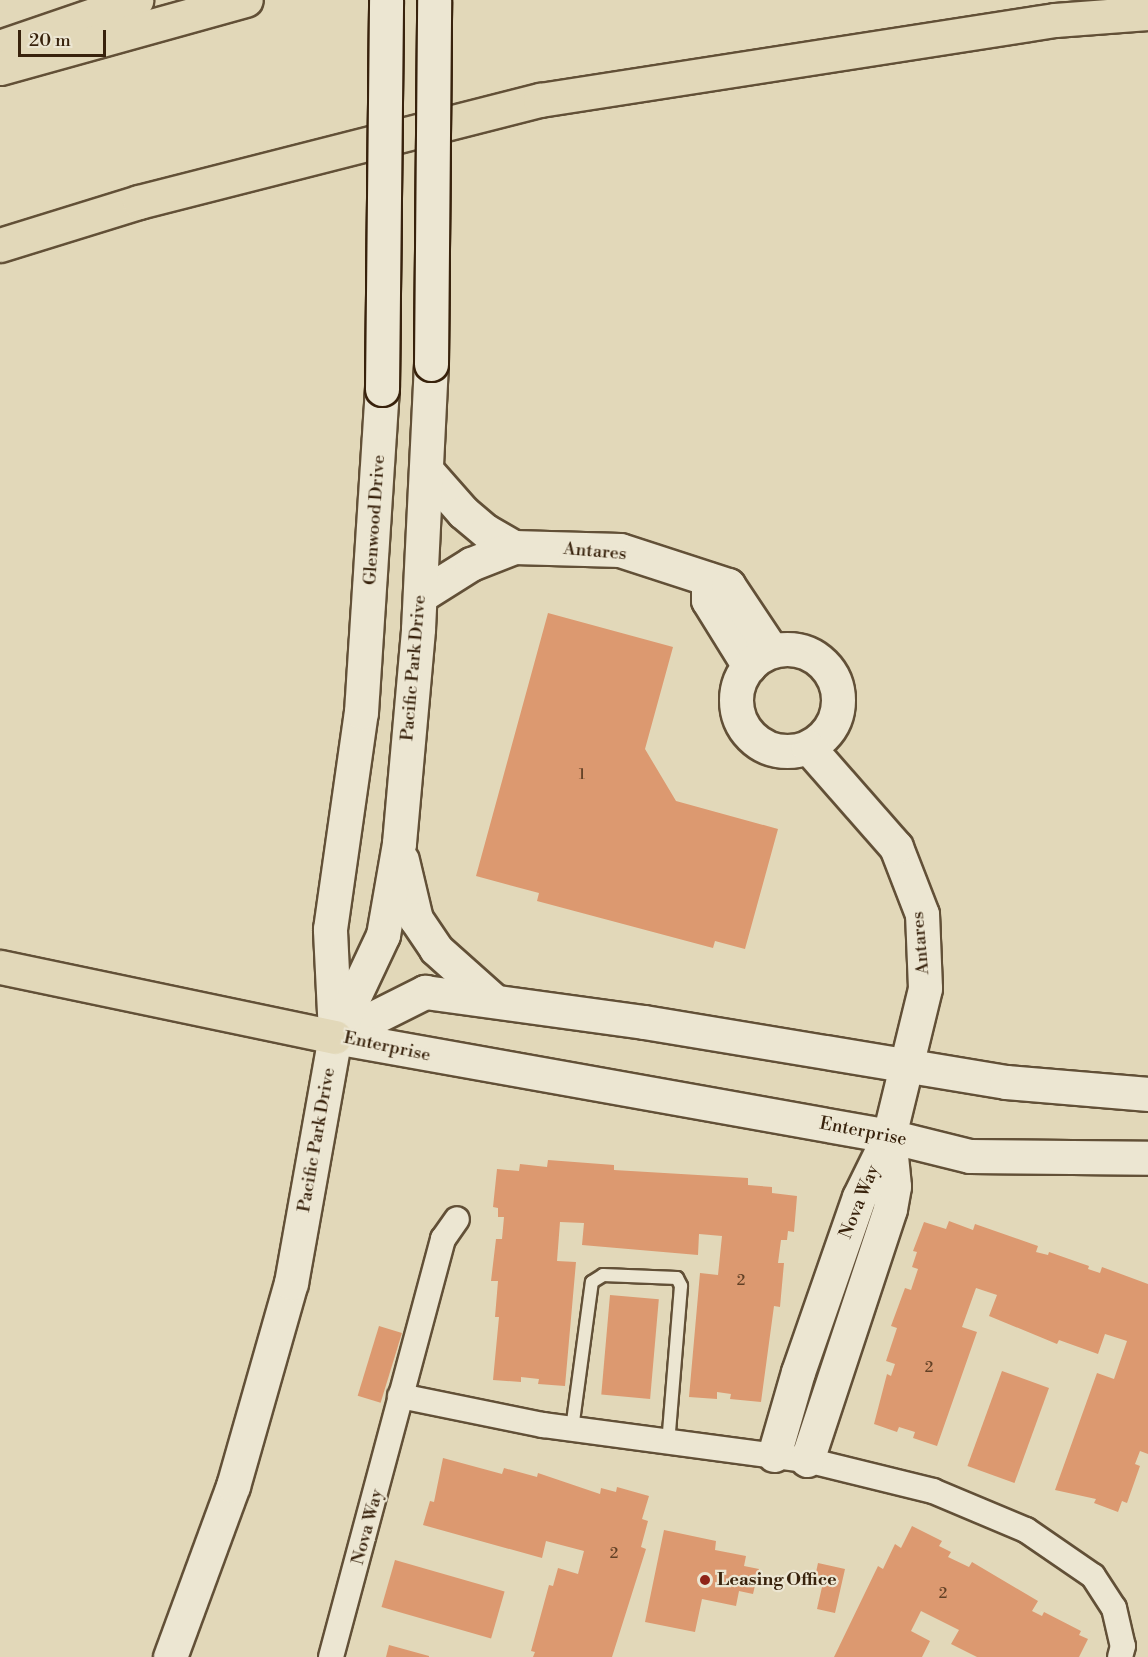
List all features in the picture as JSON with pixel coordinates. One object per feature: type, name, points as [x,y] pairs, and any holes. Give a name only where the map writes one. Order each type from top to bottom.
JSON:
[{"type":"highway","points":[[0,47],[136,0]]},
{"type":"highway","points":[[0,68],[246,0]]},
{"type":"highway","points":[[0,245],[161,196],[540,100],[1055,20],[1148,13]]},
{"type":"highway","points":[[0,967],[335,1037]]},
{"type":"main road","name":"Glenwood Drive","points":[[335,1037],[330,929],[361,712],[382,389],[386,0]]},
{"type":"main road","name":"Pacific Park Drive","points":[[170,1657],[233,1486],[291,1283],[335,1037],[383,936],[399,843],[420,596],[431,364],[434,0]]},
{"type":"main road","points":[[426,470],[463,512],[486,531],[514,547]]},
{"type":"main road","points":[[420,596],[471,564],[514,547]]},
{"type":"main road","name":"Antares","points":[[514,547],[620,550],[708,579],[708,600],[760,659]]},
{"type":"main road","points":[[795,649],[809,654],[826,668],[837,687],[836,716],[820,739],[808,747],[781,752],[755,741],[744,730],[735,702],[737,687],[760,659],[795,649]]},
{"type":"main road","name":"Antares","points":[[808,747],[896,847],[922,914],[925,988],[889,1136]]},
{"type":"main road","points":[[399,843],[416,919],[436,949],[493,1000]]},
{"type":"main road","name":"Enterprise","points":[[335,1037],[425,992],[493,1000],[1006,1082],[1148,1094]]},
{"type":"main road","name":"Enterprise","points":[[335,1037],[889,1136],[970,1156],[1148,1158]]},
{"type":"main road","name":"Nova Way","points":[[774,1455],[798,1372],[859,1197],[889,1136]]},
{"type":"main road","name":"Nova Way","points":[[807,1460],[890,1209],[894,1186],[889,1136]]},
{"type":"street","name":"Nova Way","points":[[332,1657],[443,1239],[457,1219]]},
{"type":"street","points":[[400,1396],[572,1429],[807,1460],[933,1491],[1026,1530],[1093,1575],[1114,1608],[1123,1646],[1120,1657]]},
{"type":"lane","points":[[572,1429],[592,1282],[603,1275],[677,1278],[681,1286],[668,1443]]},
{"type":"building","points":[[548,613],[673,647],[645,749],[676,801],[778,829],[745,949],[715,941],[713,948],[537,901],[539,893],[476,876]]},
{"type":"building","points":[[548,1160],[614,1165],[614,1170],[748,1178],[748,1185],[772,1187],[772,1193],[797,1196],[794,1232],[788,1231],[787,1240],[781,1240],[778,1263],[784,1263],[780,1307],[774,1306],[761,1402],[730,1399],[731,1394],[717,1392],[717,1399],[689,1397],[700,1273],[718,1275],[722,1236],[699,1234],[698,1255],[582,1245],[584,1223],[560,1222],[557,1261],[576,1262],[565,1386],[538,1384],[539,1379],[521,1377],[521,1382],[493,1380],[499,1317],[495,1317],[498,1281],[491,1281],[496,1239],[502,1239],[504,1217],[498,1217],[498,1208],[493,1207],[497,1169],[519,1171],[520,1164],[547,1167]]},
{"type":"building","points":[[949,1221],[973,1230],[975,1224],[1038,1246],[1036,1252],[1048,1255],[1049,1252],[1089,1266],[1088,1269],[1100,1273],[1102,1267],[1148,1284],[1148,1454],[1140,1451],[1135,1464],[1140,1466],[1127,1503],[1122,1501],[1118,1512],[1094,1503],[1096,1499],[1055,1490],[1097,1373],[1114,1379],[1127,1341],[1105,1334],[1098,1354],[1059,1340],[1057,1344],[989,1316],[997,1295],[976,1288],[962,1327],[977,1332],[937,1446],[913,1438],[915,1432],[899,1427],[897,1432],[874,1424],[887,1374],[891,1376],[895,1364],[886,1361],[897,1328],[891,1326],[905,1288],[911,1290],[918,1269],[912,1267],[917,1252],[913,1251],[924,1222],[946,1229]]},
{"type":"building","points":[[610,1295],[659,1299],[650,1399],[601,1395]]},
{"type":"building","points":[[379,1326],[402,1333],[381,1403],[358,1396]]},
{"type":"building","points":[[1002,1371],[1049,1388],[1014,1483],[967,1466]]},
{"type":"building","points":[[443,1458],[502,1474],[504,1468],[537,1477],[538,1473],[600,1494],[601,1488],[616,1492],[617,1487],[649,1496],[642,1519],[648,1521],[641,1547],[646,1549],[612,1657],[533,1657],[535,1652],[531,1651],[549,1585],[553,1586],[558,1568],[578,1574],[584,1551],[546,1541],[542,1558],[423,1525],[430,1501],[434,1502]]},
{"type":"building","points":[[912,1526],[942,1541],[939,1546],[951,1552],[948,1557],[969,1567],[972,1562],[1038,1601],[1032,1611],[1042,1616],[1044,1612],[1081,1631],[1079,1635],[1088,1639],[1079,1657],[977,1657],[951,1644],[959,1630],[921,1611],[911,1631],[930,1641],[922,1657],[834,1657],[878,1566],[883,1569],[895,1544],[901,1548]]},
{"type":"building","name":"Leasing Office","points":[[664,1530],[716,1541],[715,1550],[746,1556],[744,1566],[759,1569],[753,1594],[739,1591],[736,1606],[702,1599],[695,1632],[645,1622]]},
{"type":"building","points":[[395,1560],[505,1591],[491,1639],[381,1607]]},
{"type":"building","points":[[818,1563],[845,1569],[835,1613],[817,1609],[822,1587],[813,1586]]},
{"type":"building","points":[[389,1645],[429,1656],[429,1657],[386,1657]]},
{"type":"place","name":"Leasing Office","points":[[705,1580]]}]
